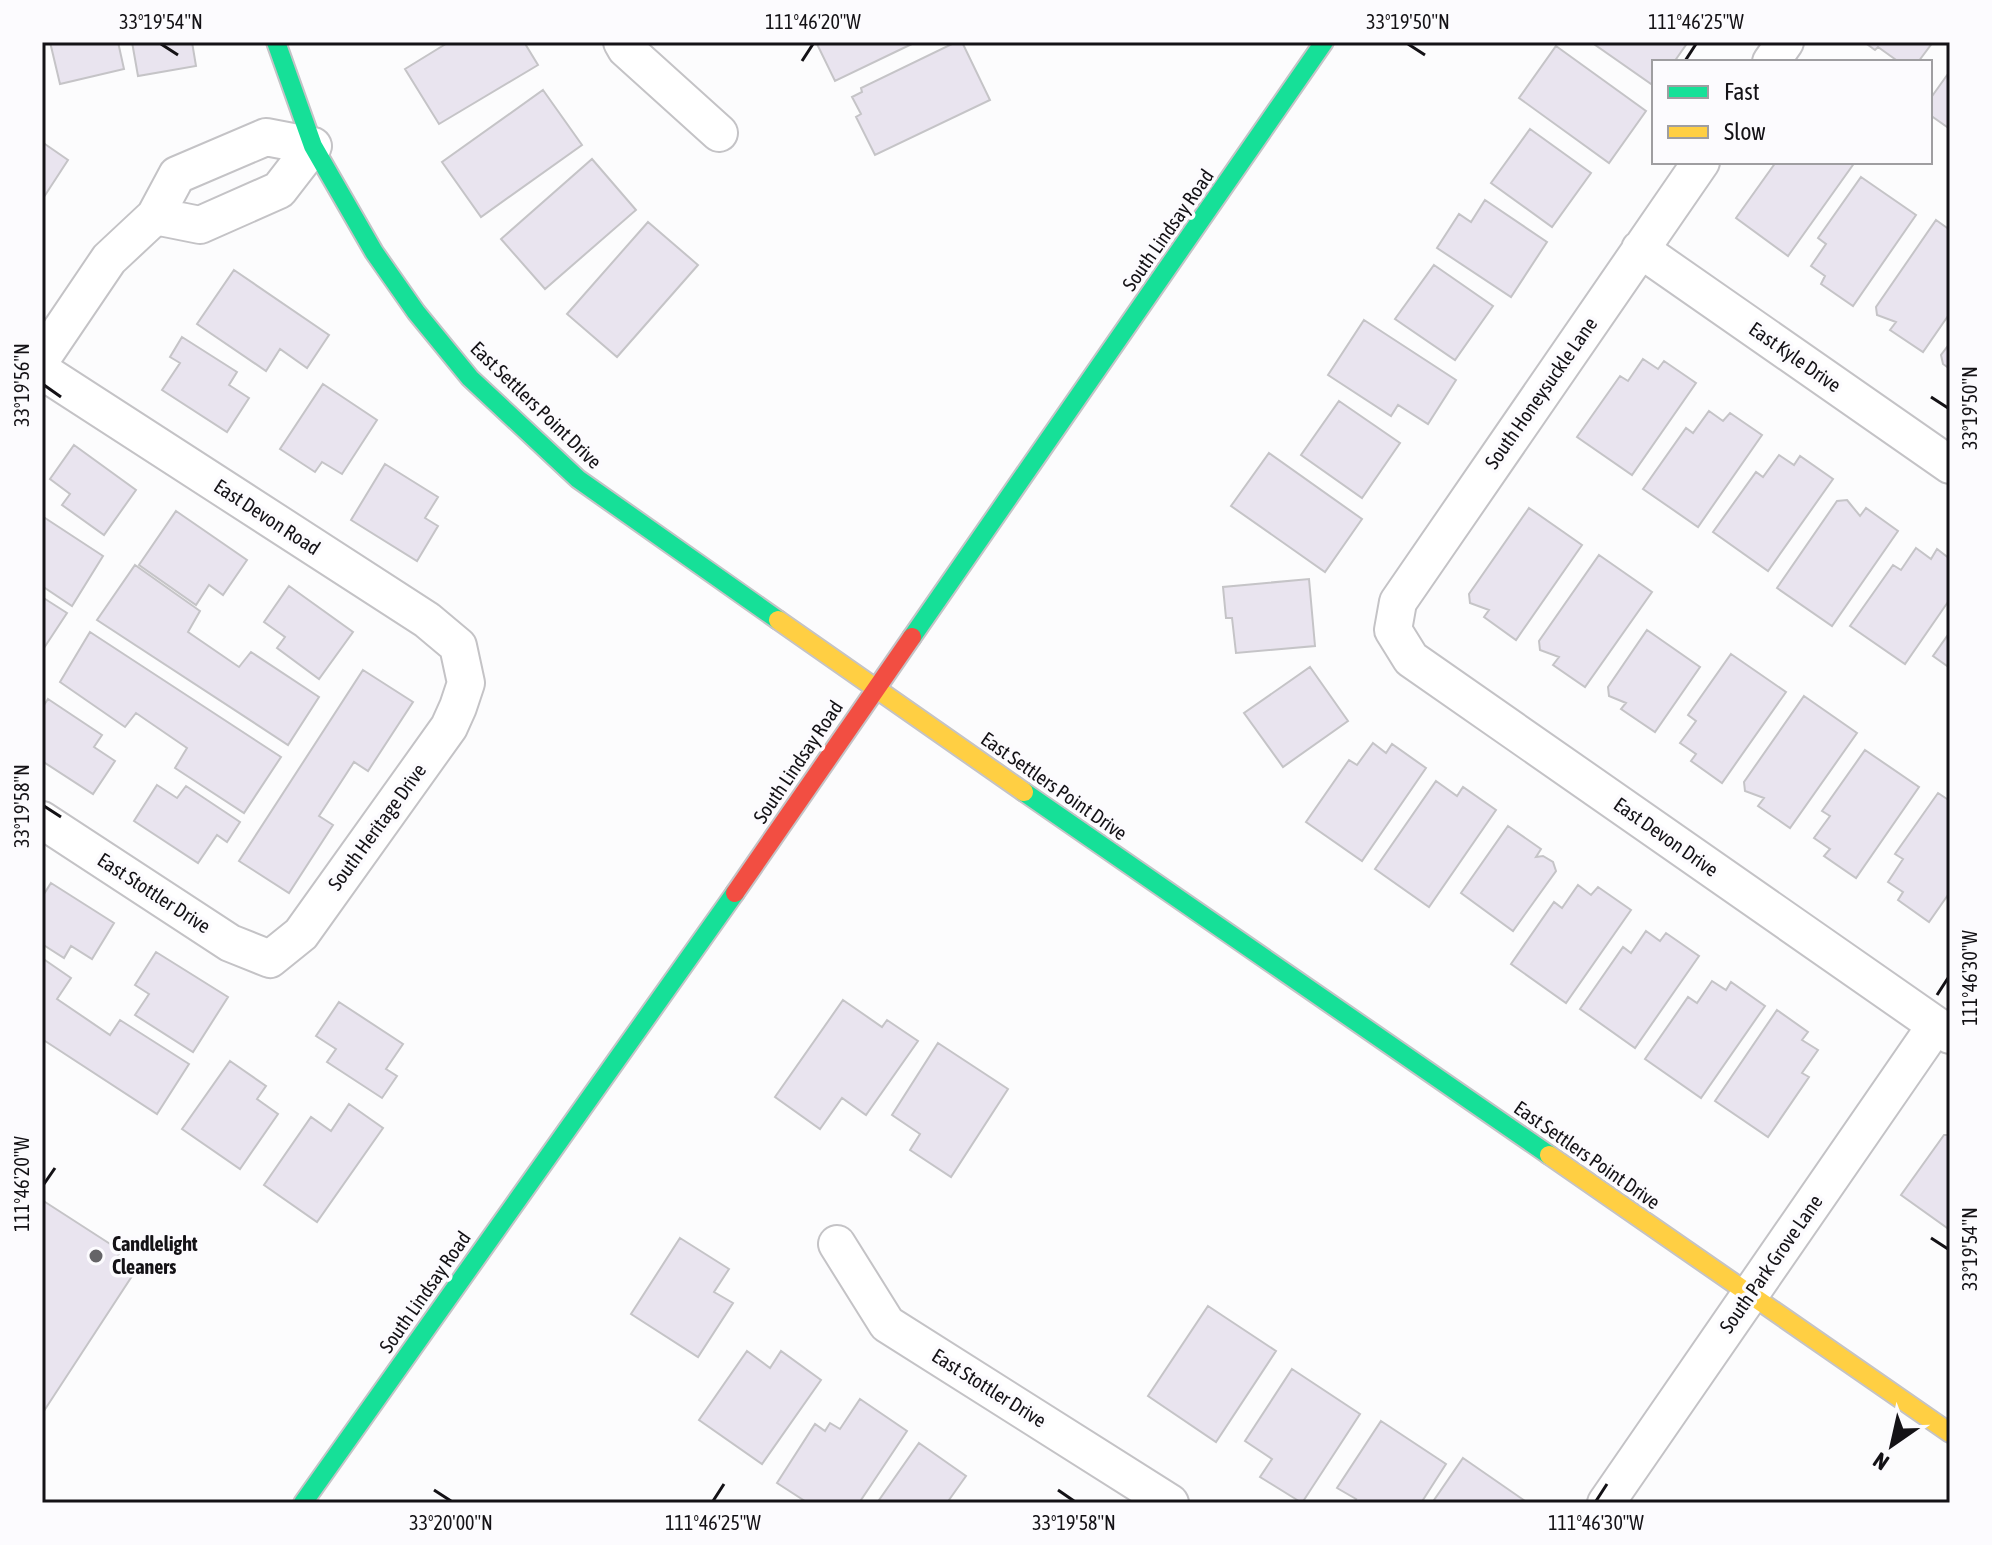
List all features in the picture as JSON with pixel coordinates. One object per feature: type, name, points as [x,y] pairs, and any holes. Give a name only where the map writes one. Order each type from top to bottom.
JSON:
[{"type":"street","name":"East Settlers Point Drive","points":[[276,42],[313,146],[358,227],[416,312],[470,378],[578,479],[875,689],[1950,1433]]},
{"type":"street","points":[[622,42],[719,133]]},
{"type":"street","name":"South Lindsay Road","points":[[303,1503],[875,689],[1324,42]]},
{"type":"street","points":[[1772,60],[1785,42]]},
{"type":"street","points":[[42,358],[109,259],[155,216],[177,175],[266,137],[313,146],[279,190],[213,220],[200,225],[155,216]]},
{"type":"street","name":"South Honeysuckle Lane","points":[[1393,630],[1398,602],[1700,164]]},
{"type":"street","name":"East Kyle Drive","points":[[1640,249],[1950,465]]},
{"type":"street","name":"East Devon Road","points":[[42,371],[427,620],[458,646],[466,683]]},
{"type":"street","name":"East Devon Drive","points":[[1393,630],[1411,659],[1943,1030]]},
{"type":"street","name":"South Heritage Drive","points":[[270,959],[301,934],[449,727],[466,683]]},
{"type":"street","name":"East Stottler Drive","points":[[42,820],[230,943],[270,959]]},
{"type":"street","name":"South Park Grove Lane","points":[[1606,1503],[1750,1295],[1943,1030]]},
{"type":"street","name":"East Stottler Drive","points":[[837,1244],[887,1324],[1170,1503]]},
{"type":"building","points":[[50,42],[118,42],[124,69],[60,84]]},
{"type":"building","points":[[132,42],[192,42],[196,66],[138,76]]},
{"type":"building","points":[[449,42],[524,42],[538,65],[439,124],[405,69]]},
{"type":"building","points":[[816,42],[916,42],[835,81]]},
{"type":"building","points":[[956,42],[962,42],[990,100],[875,155],[856,117],[861,114],[852,97],[862,92],[861,88]]},
{"type":"building","points":[[1591,42],[1688,42],[1675,60],[1652,60],[1652,85]]},
{"type":"building","points":[[1864,42],[1933,42],[1920,60],[1896,60],[1878,47],[1875,50]]},
{"type":"building","points":[[1556,46],[1646,111],[1609,163],[1519,98]]},
{"type":"building","points":[[1950,71],[1950,129],[1932,116],[1932,96]]},
{"type":"building","points":[[543,90],[582,145],[481,217],[442,162]]},
{"type":"building","points":[[1530,129],[1591,173],[1552,227],[1491,183]]},
{"type":"building","points":[[42,142],[68,160],[42,200]]},
{"type":"building","points":[[592,159],[636,210],[545,289],[501,239]]},
{"type":"building","points":[[1775,164],[1854,164],[1788,256],[1736,218]]},
{"type":"building","points":[[1861,177],[1916,215],[1853,306],[1821,284],[1825,276],[1811,266],[1826,244],[1818,238]]},
{"type":"building","points":[[1485,200],[1547,242],[1511,297],[1437,248],[1459,214],[1471,222]]},
{"type":"building","points":[[1936,220],[1950,230],[1950,313],[1923,352],[1890,330],[1896,322],[1877,315],[1876,307]]},
{"type":"building","points":[[648,222],[698,265],[617,357],[567,314]]},
{"type":"building","points":[[1434,265],[1493,306],[1455,360],[1395,319]]},
{"type":"building","points":[[234,270],[329,335],[307,368],[280,349],[266,371],[197,324]]},
{"type":"building","points":[[1364,320],[1456,380],[1428,424],[1398,405],[1391,416],[1328,375]]},
{"type":"building","points":[[182,337],[237,372],[229,385],[249,398],[227,432],[162,390],[180,363],[170,357]]},
{"type":"building","points":[[1950,343],[1950,369],[1943,364],[1941,355]]},
{"type":"building","points":[[1643,359],[1658,369],[1664,361],[1696,383],[1632,475],[1577,437],[1620,376],[1628,381]]},
{"type":"building","points":[[323,384],[377,420],[342,474],[322,462],[315,472],[280,449]]},
{"type":"building","points":[[1339,401],[1400,443],[1362,498],[1301,455]]},
{"type":"building","points":[[1709,411],[1723,421],[1730,413],[1762,435],[1698,527],[1643,489],[1686,428],[1693,433]]},
{"type":"building","points":[[74,445],[136,490],[104,535],[62,505],[70,494],[50,479]]},
{"type":"building","points":[[1269,453],[1362,519],[1325,572],[1231,506]]},
{"type":"building","points":[[1779,455],[1794,465],[1800,456],[1833,479],[1768,571],[1713,532],[1756,472],[1763,477]]},
{"type":"building","points":[[385,464],[438,497],[425,518],[438,526],[417,561],[351,520]]},
{"type":"building","points":[[1847,500],[1860,516],[1866,508],[1898,531],[1832,626],[1777,588],[1837,501]]},
{"type":"building","points":[[1529,508],[1582,545],[1516,640],[1484,617],[1489,610],[1470,603],[1469,594]]},
{"type":"building","points":[[176,511],[247,560],[223,595],[209,585],[196,605],[139,565]]},
{"type":"building","points":[[42,516],[103,556],[72,606],[42,586]]},
{"type":"building","points":[[1916,548],[1931,559],[1937,549],[1950,559],[1950,599],[1905,664],[1850,626],[1893,565],[1901,570]]},
{"type":"building","points":[[1599,555],[1652,592],[1585,687],[1553,665],[1559,657],[1540,650],[1539,641]]},
{"type":"building","points":[[135,565],[200,611],[188,632],[239,667],[251,652],[319,697],[288,745],[97,620]]},
{"type":"building","points":[[1309,579],[1315,646],[1236,653],[1232,618],[1226,618],[1223,587]]},
{"type":"building","points":[[289,586],[353,632],[319,679],[277,648],[285,637],[264,622]]},
{"type":"building","points":[[42,597],[67,613],[42,651]]},
{"type":"building","points":[[1647,630],[1700,667],[1655,732],[1621,709],[1626,703],[1609,696],[1608,687]]},
{"type":"building","points":[[90,632],[281,757],[244,813],[175,768],[187,748],[136,713],[125,727],[60,682]]},
{"type":"building","points":[[1950,632],[1950,668],[1933,656]]},
{"type":"building","points":[[1731,654],[1786,692],[1722,783],[1691,761],[1696,754],[1680,743],[1696,721],[1688,715]]},
{"type":"building","points":[[1310,667],[1348,721],[1283,767],[1244,713]]},
{"type":"building","points":[[363,670],[413,702],[368,771],[354,762],[319,816],[333,825],[289,893],[239,861]]},
{"type":"building","points":[[1804,696],[1857,733],[1790,828],[1758,806],[1764,798],[1745,791],[1744,782]]},
{"type":"building","points":[[48,699],[102,735],[94,747],[115,761],[93,794],[42,761],[42,708]]},
{"type":"building","points":[[1373,743],[1386,753],[1392,744],[1426,768],[1362,861],[1306,822],[1349,760],[1357,765]]},
{"type":"building","points":[[1865,750],[1919,787],[1856,878],[1824,856],[1830,849],[1814,838],[1830,816],[1822,811]]},
{"type":"building","points":[[1436,781],[1457,796],[1463,787],[1496,810],[1429,907],[1375,869]]},
{"type":"building","points":[[157,785],[177,798],[186,786],[240,822],[227,842],[217,835],[198,863],[134,821]]},
{"type":"building","points":[[1938,793],[1950,801],[1950,892],[1929,922],[1898,900],[1903,892],[1888,882],[1903,859],[1895,854]]},
{"type":"building","points":[[1508,826],[1541,849],[1536,857],[1543,856],[1553,862],[1556,871],[1513,931],[1461,893]]},
{"type":"building","points":[[51,883],[114,923],[92,959],[71,946],[64,958],[42,944],[42,897]]},
{"type":"building","points":[[1578,885],[1591,895],[1598,887],[1631,910],[1566,1003],[1511,964],[1554,902],[1562,908]]},
{"type":"building","points":[[1646,931],[1660,941],[1666,933],[1699,956],[1635,1048],[1580,1009],[1623,947],[1631,953]]},
{"type":"building","points":[[156,952],[228,997],[193,1052],[135,1015],[149,994],[135,985]]},
{"type":"building","points":[[42,958],[71,978],[57,999],[110,1035],[120,1020],[189,1064],[157,1114],[42,1039]]},
{"type":"building","points":[[1712,981],[1726,990],[1731,982],[1765,1006],[1701,1098],[1645,1059],[1688,997],[1697,1003]]},
{"type":"building","points":[[843,1000],[882,1027],[887,1020],[918,1041],[866,1115],[842,1098],[820,1129],[775,1097]]},
{"type":"building","points":[[339,1002],[403,1044],[386,1069],[397,1076],[382,1098],[327,1062],[336,1049],[316,1036]]},
{"type":"building","points":[[1777,1010],[1808,1032],[1802,1040],[1818,1050],[1802,1073],[1809,1077],[1768,1137],[1715,1101]]},
{"type":"building","points":[[938,1043],[1008,1089],[951,1177],[910,1150],[920,1134],[892,1115]]},
{"type":"building","points":[[230,1061],[266,1086],[257,1099],[278,1114],[240,1169],[182,1129]]},
{"type":"building","points":[[349,1104],[383,1128],[317,1222],[264,1185],[311,1117],[331,1131]]},
{"type":"building","points":[[1944,1135],[1950,1135],[1950,1230],[1901,1195]]},
{"type":"building","points":[[42,1200],[121,1251],[117,1257],[136,1270],[42,1414]]},
{"type":"building","points":[[680,1238],[729,1269],[714,1292],[733,1303],[698,1357],[631,1314]]},
{"type":"building","points":[[1208,1306],[1276,1351],[1216,1442],[1148,1396]]},
{"type":"building","points":[[747,1351],[770,1368],[781,1351],[821,1380],[762,1464],[699,1420]]},
{"type":"building","points":[[1292,1369],[1360,1414],[1302,1503],[1260,1477],[1272,1459],[1245,1441]]},
{"type":"building","points":[[860,1399],[907,1431],[859,1503],[808,1503],[777,1483],[815,1424],[825,1431],[830,1423],[840,1429]]},
{"type":"building","points":[[1381,1421],[1446,1464],[1421,1503],[1353,1503],[1356,1499],[1337,1488]]},
{"type":"building","points":[[919,1443],[966,1476],[949,1500],[953,1503],[877,1503]]},
{"type":"building","points":[[1463,1458],[1528,1503],[1432,1503]]},
{"type":"traffic: fast","points":[[276,42],[313,146],[374,252],[416,312],[470,378],[578,479],[778,620]]},
{"type":"traffic: fast","points":[[912,637],[1324,42]]},
{"type":"traffic: fast","points":[[1024,792],[1549,1155]]},
{"type":"traffic: fast","points":[[303,1503],[735,893]]},
{"type":"traffic: slow","points":[[778,620],[1024,792]]},
{"type":"traffic: slow","points":[[1549,1155],[1950,1433]]},
{"type":"traffic: jam","points":[[735,893],[912,637]]},
{"type":"place","name":"Candlelight Cleaners","points":[[96,1256]]}]
